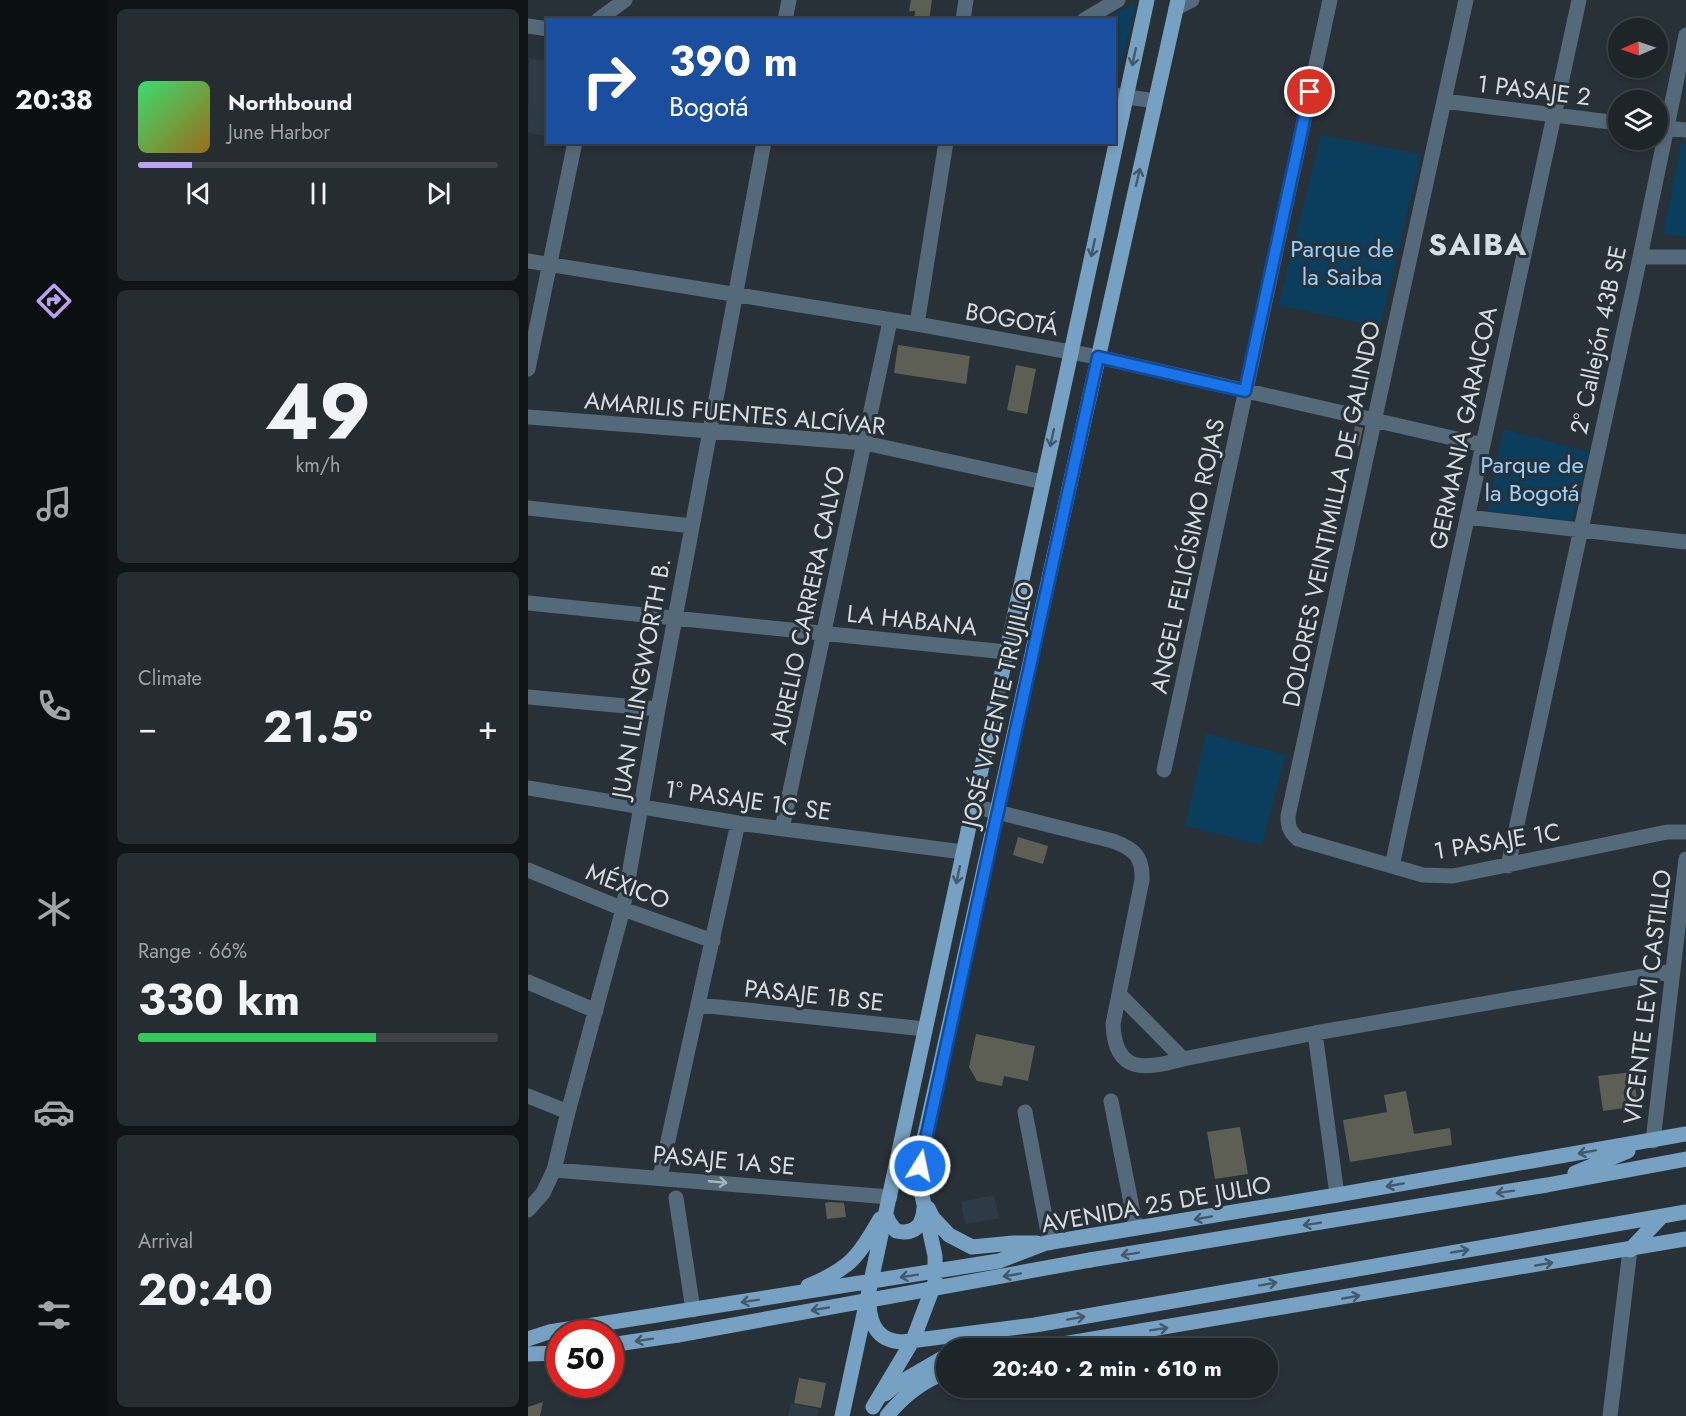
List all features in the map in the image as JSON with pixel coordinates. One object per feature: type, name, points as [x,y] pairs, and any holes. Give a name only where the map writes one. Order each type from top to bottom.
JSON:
[{"type":"main road","name":"JOSÉ VICENTE TRUJILLO","points":[[1116,117],[1147,0]]},
{"type":"main road","name":"JOSÉ VICENTE TRUJILLO","points":[[871,1412],[913,1340],[932,1292],[936,1272],[935,1256],[920,1185],[921,1152],[1177,4]]},
{"type":"main road","name":"JOSÉ VICENTE TRUJILLO","points":[[842,1416],[1071,352],[1111,144]]},
{"type":"main road","name":"AVENIDA 25 DE JULIO","points":[[528,1339],[549,1332],[784,1295],[870,1286],[999,1261],[1048,1243],[1686,1134]]},
{"type":"main road","points":[[1547,1185],[1653,1141]]},
{"type":"main road","name":"AVENIDA 25 DE JULIO","points":[[624,1344],[1090,1260],[1547,1185],[1686,1159]]},
{"type":"main road","points":[[920,1185],[933,1218],[949,1235],[965,1245],[983,1248],[1012,1243],[1048,1243]]},
{"type":"main road","points":[[888,1205],[889,1222],[896,1231],[913,1231],[922,1222],[924,1202]]},
{"type":"main road","points":[[784,1295],[826,1278],[851,1262],[862,1250],[888,1205]]},
{"type":"main road","points":[[870,1286],[869,1313],[876,1331],[893,1341],[913,1340],[1035,1325],[1686,1212]]},
{"type":"main road","points":[[1630,1250],[1662,1216]]},
{"type":"main road","points":[[1099,1338],[1686,1239]]},
{"type":"main road","points":[[995,1338],[1035,1325]]},
{"type":"main road","points":[[528,1354],[546,1353]]},
{"type":"main road","points":[[871,1412],[886,1393],[936,1362]]},
{"type":"main road","points":[[909,1377],[936,1367]]},
{"type":"main road","points":[[887,1416],[909,1393],[936,1377]]},
{"type":"street","points":[[599,18],[604,0]]},
{"type":"street","points":[[600,18],[625,0]]},
{"type":"street","points":[[785,18],[789,0]]},
{"type":"street","points":[[963,18],[966,0]]},
{"type":"street","points":[[1087,18],[1118,0]]},
{"type":"street","points":[[1177,4],[1192,0]]},
{"type":"street","name":"ANGEL FELICÍSIMO ROJAS","points":[[1164,770],[1330,0]]},
{"type":"street","name":"DOLORES VEINTIMILLA DE GALINDO","points":[[1288,826],[1288,816],[1466,0]]},
{"type":"street","name":"GERMANIA GARAICOA","points":[[1392,866],[1579,0]]},
{"type":"street","points":[[528,26],[546,29]]},
{"type":"street","name":"2º Callejón 43B SE","points":[[1668,105],[1686,36]]},
{"type":"street","points":[[1120,96],[1155,101]]},
{"type":"street","name":"1 PASAJE 2","points":[[1444,101],[1608,122]]},
{"type":"street","points":[[1668,128],[1686,130]]},
{"type":"street","points":[[528,369],[575,144]]},
{"type":"street","name":"JUAN ILLINGWORTH B.","points":[[528,1210],[543,1193],[555,1170],[568,1112],[623,909],[675,616],[764,144]]},
{"type":"street","points":[[917,324],[946,144]]},
{"type":"street","name":"2º Callejón 43B SE","points":[[1508,866],[1640,257],[1658,150]]},
{"type":"street","points":[[1640,257],[1686,257]]},
{"type":"street","name":"BOGOTÁ","points":[[528,261],[917,324],[1098,357],[1483,445]]},
{"type":"street","name":"AURELIO CARRERA CALVO","points":[[782,829],[890,321]]},
{"type":"street","name":"AMARILIS FUENTES ALCÍVAR","points":[[528,417],[864,443],[1043,482]]},
{"type":"street","points":[[528,508],[692,526]]},
{"type":"street","points":[[1467,517],[1686,542]]},
{"type":"street","name":"LA HABANA","points":[[528,603],[675,616],[1006,652]]},
{"type":"street","points":[[528,697],[658,709]]},
{"type":"street","name":"1° PASAJE 1C SE","points":[[528,788],[738,823],[963,852]]},
{"type":"street","points":[[973,806],[1125,845],[1140,860],[1142,880],[1113,1024],[1115,1044],[1120,1052],[1135,1064],[1143,1067],[1153,1067],[1183,1059],[1315,1034],[1673,971]]},
{"type":"street","points":[[660,1177],[738,823]]},
{"type":"street","name":"1 PASAJE 1C","points":[[1288,826],[1291,833],[1298,839],[1437,877],[1508,866],[1667,832],[1686,832]]},
{"type":"street","name":"VICENTE LEVI CASTILLO","points":[[1653,1141],[1686,859]]},
{"type":"street","name":"MÉXICO","points":[[528,870],[623,909],[713,941]]},
{"type":"street","points":[[528,982],[596,1011]]},
{"type":"street","points":[[1119,994],[1183,1059]]},
{"type":"street","name":"PASAJE 1B SE","points":[[699,1005],[925,1029]]},
{"type":"street","points":[[1315,1034],[1337,1195]]},
{"type":"street","points":[[528,1096],[568,1112]]},
{"type":"street","points":[[1111,1101],[1136,1228]]},
{"type":"street","points":[[1025,1112],[1048,1243]]},
{"type":"street","name":"PASAJE 1A SE","points":[[555,1170],[660,1177],[888,1205]]},
{"type":"street","points":[[676,1198],[693,1310]]},
{"type":"street","points":[[1610,1416],[1630,1250]]},
{"type":"street","points":[[835,1416],[850,1375]]},
{"type":"shaded area","points":[[529,58],[546,61],[546,136],[528,133]]},
{"type":"shaded area","points":[[994,1195],[999,1218],[965,1224],[961,1202]]},
{"type":"shaded area","points":[[791,1403],[819,1409],[818,1416],[788,1416]]},
{"type":"green space","points":[[1136,3],[1116,84],[1116,18],[1108,18]]},
{"type":"green space","name":"Parque de la Saiba","points":[[1321,135],[1421,154],[1380,327],[1278,305]]},
{"type":"green space","points":[[1681,143],[1686,144],[1686,237],[1663,234]]},
{"type":"green space","name":"Parque de la Bogotá","points":[[1503,429],[1589,452],[1572,521],[1487,511]]},
{"type":"green space","points":[[1206,733],[1286,755],[1262,845],[1185,826]]},
{"type":"building","points":[[911,0],[932,0],[929,18],[914,18],[915,11],[909,11]]},
{"type":"building","points":[[898,345],[970,356],[966,384],[894,373]]},
{"type":"building","points":[[1016,365],[1036,369],[1027,414],[1007,410]]},
{"type":"building","points":[[1355,426],[1363,428],[1359,446],[1351,444]]},
{"type":"building","points":[[1018,837],[1048,846],[1043,864],[1013,855]]},
{"type":"building","points":[[976,1034],[1035,1046],[1028,1081],[1004,1076],[1002,1086],[977,1081],[969,1067]]},
{"type":"building","points":[[1633,1072],[1638,1106],[1603,1111],[1598,1076]]},
{"type":"building","points":[[1406,1091],[1414,1134],[1450,1128],[1452,1145],[1350,1162],[1343,1120],[1387,1112],[1384,1095]]},
{"type":"building","points":[[1240,1127],[1248,1174],[1215,1179],[1207,1132]]},
{"type":"building","points":[[825,1203],[844,1203],[846,1217],[827,1219]]},
{"type":"building","points":[[799,1378],[826,1383],[821,1408],[794,1403]]},
{"type":"building","points":[[543,1402],[540,1416],[528,1416],[528,1407]]},
{"type":"district","name":"SAIBA","points":[[1478,244]]},
{"type":"route","points":[[920,1166],[921,1152],[1098,357],[1245,391],[1310,92]]}]
